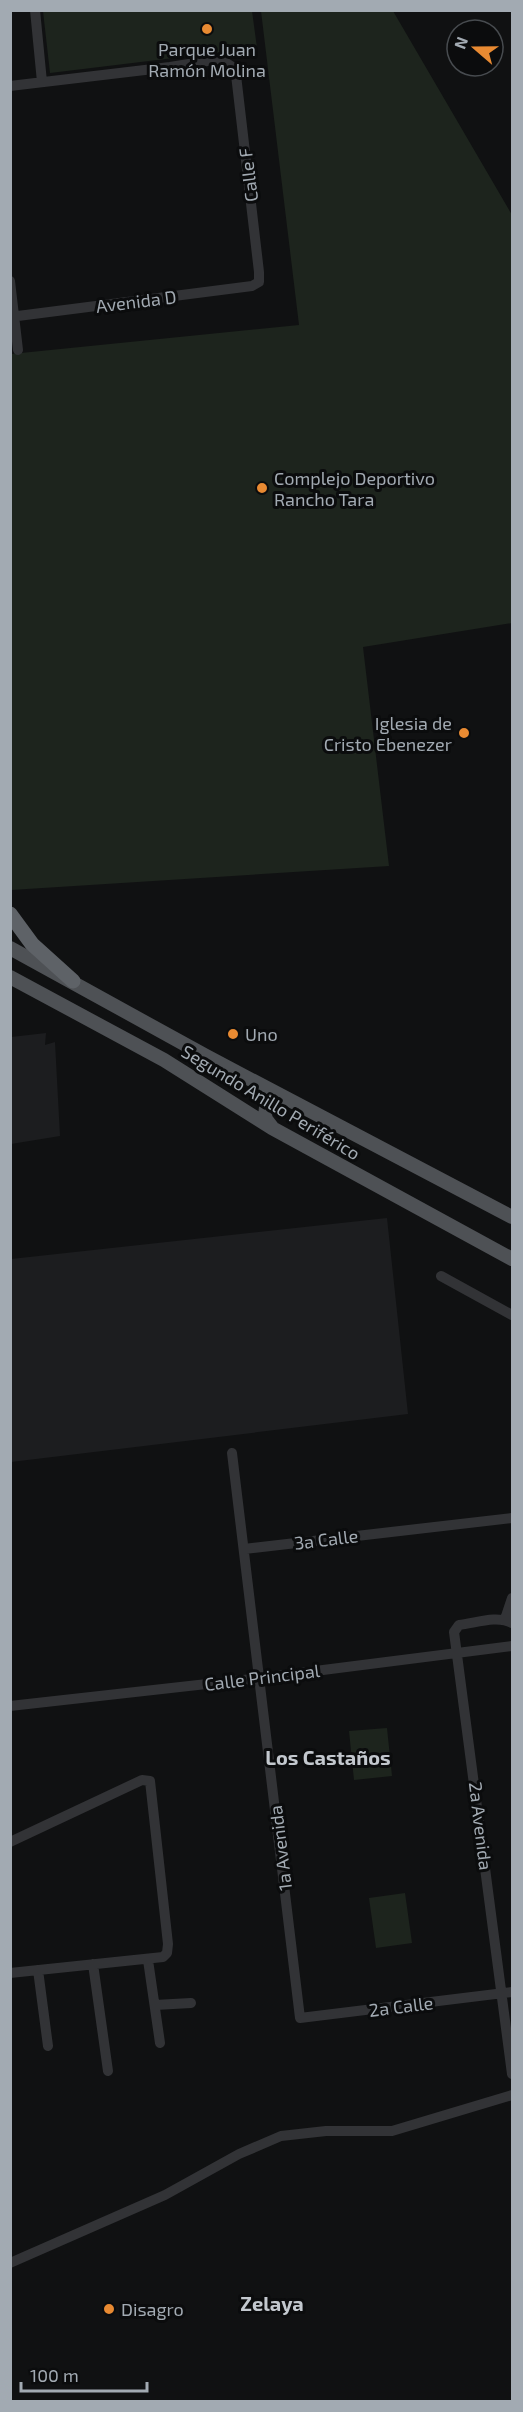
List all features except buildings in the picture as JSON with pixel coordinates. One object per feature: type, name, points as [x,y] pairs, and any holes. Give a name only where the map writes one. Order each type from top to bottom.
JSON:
[{"type":"highway","points":[[10,914],[32,944],[74,981]]},
{"type":"main road","name":"Segundo Anillo Periférico","points":[[10,948],[286,1099],[513,1217]]},
{"type":"main road","name":"Segundo Anillo Periférico","points":[[10,977],[164,1060],[272,1128],[513,1259]]},
{"type":"main road","points":[[272,1128],[265,1118],[266,1107],[275,1099],[286,1099]]},
{"type":"street","points":[[10,86],[42,82],[35,10]]},
{"type":"street","name":"Calle F","points":[[42,82],[220,59],[234,68],[259,282]]},
{"type":"street","points":[[10,281],[18,350]]},
{"type":"street","name":"Avenida D","points":[[13,317],[252,286],[259,282]]},
{"type":"street","points":[[441,1276],[513,1315]]},
{"type":"street","name":"1a Avenida","points":[[232,1453],[300,2018]]},
{"type":"street","name":"3a Calle","points":[[244,1549],[513,1518]]},
{"type":"street","name":"2a Avenida","points":[[513,1598],[509,1621],[459,1625],[454,1632],[507,1993],[513,2074]]},
{"type":"street","name":"Calle Principal","points":[[10,1706],[260,1678],[513,1646]]},
{"type":"street","points":[[10,1842],[142,1780],[150,1781],[168,1944],[167,1953],[163,1958],[10,1973]]},
{"type":"street","points":[[148,1960],[160,2043]]},
{"type":"street","points":[[93,1964],[108,2071]]},
{"type":"street","points":[[38,1970],[48,2046]]},
{"type":"street","name":"2a Calle","points":[[300,2018],[507,1993]]},
{"type":"street","points":[[155,2005],[191,2003]]},
{"type":"street","points":[[10,2263],[165,2195],[239,2154],[281,2136],[326,2131],[392,2131],[513,2095]]},
{"type":"shaded area","points":[[43,11],[252,11],[257,48],[50,73]]},
{"type":"shaded area","name":"Complejo Deportivo Rancho Tara","points":[[261,11],[393,11],[512,215],[512,623],[363,647],[389,866],[11,890],[11,354],[299,325]]},
{"type":"shaded area","points":[[46,1033],[45,1045],[55,1042],[60,1136],[11,1144],[11,1037]]},
{"type":"shaded area","points":[[387,1218],[408,1414],[11,1462],[11,1259]]},
{"type":"shaded area","points":[[387,1728],[392,1776],[354,1780],[349,1731]]},
{"type":"shaded area","points":[[405,1893],[412,1943],[376,1948],[369,1898]]},
{"type":"place","name":"Parque Juan Ramón Molina","points":[[207,29]]},
{"type":"place","name":"Complejo Deportivo Rancho Tara","points":[[262,488]]},
{"type":"place","name":"Iglesia de Cristo Ebenezer","points":[[464,733]]},
{"type":"place","name":"Uno","points":[[233,1034]]},
{"type":"place","name":"Disagro","points":[[109,2309]]},
{"type":"district","name":"Los Castaños","points":[[328,1757]]},
{"type":"district","name":"Zelaya","points":[[272,2303]]}]
